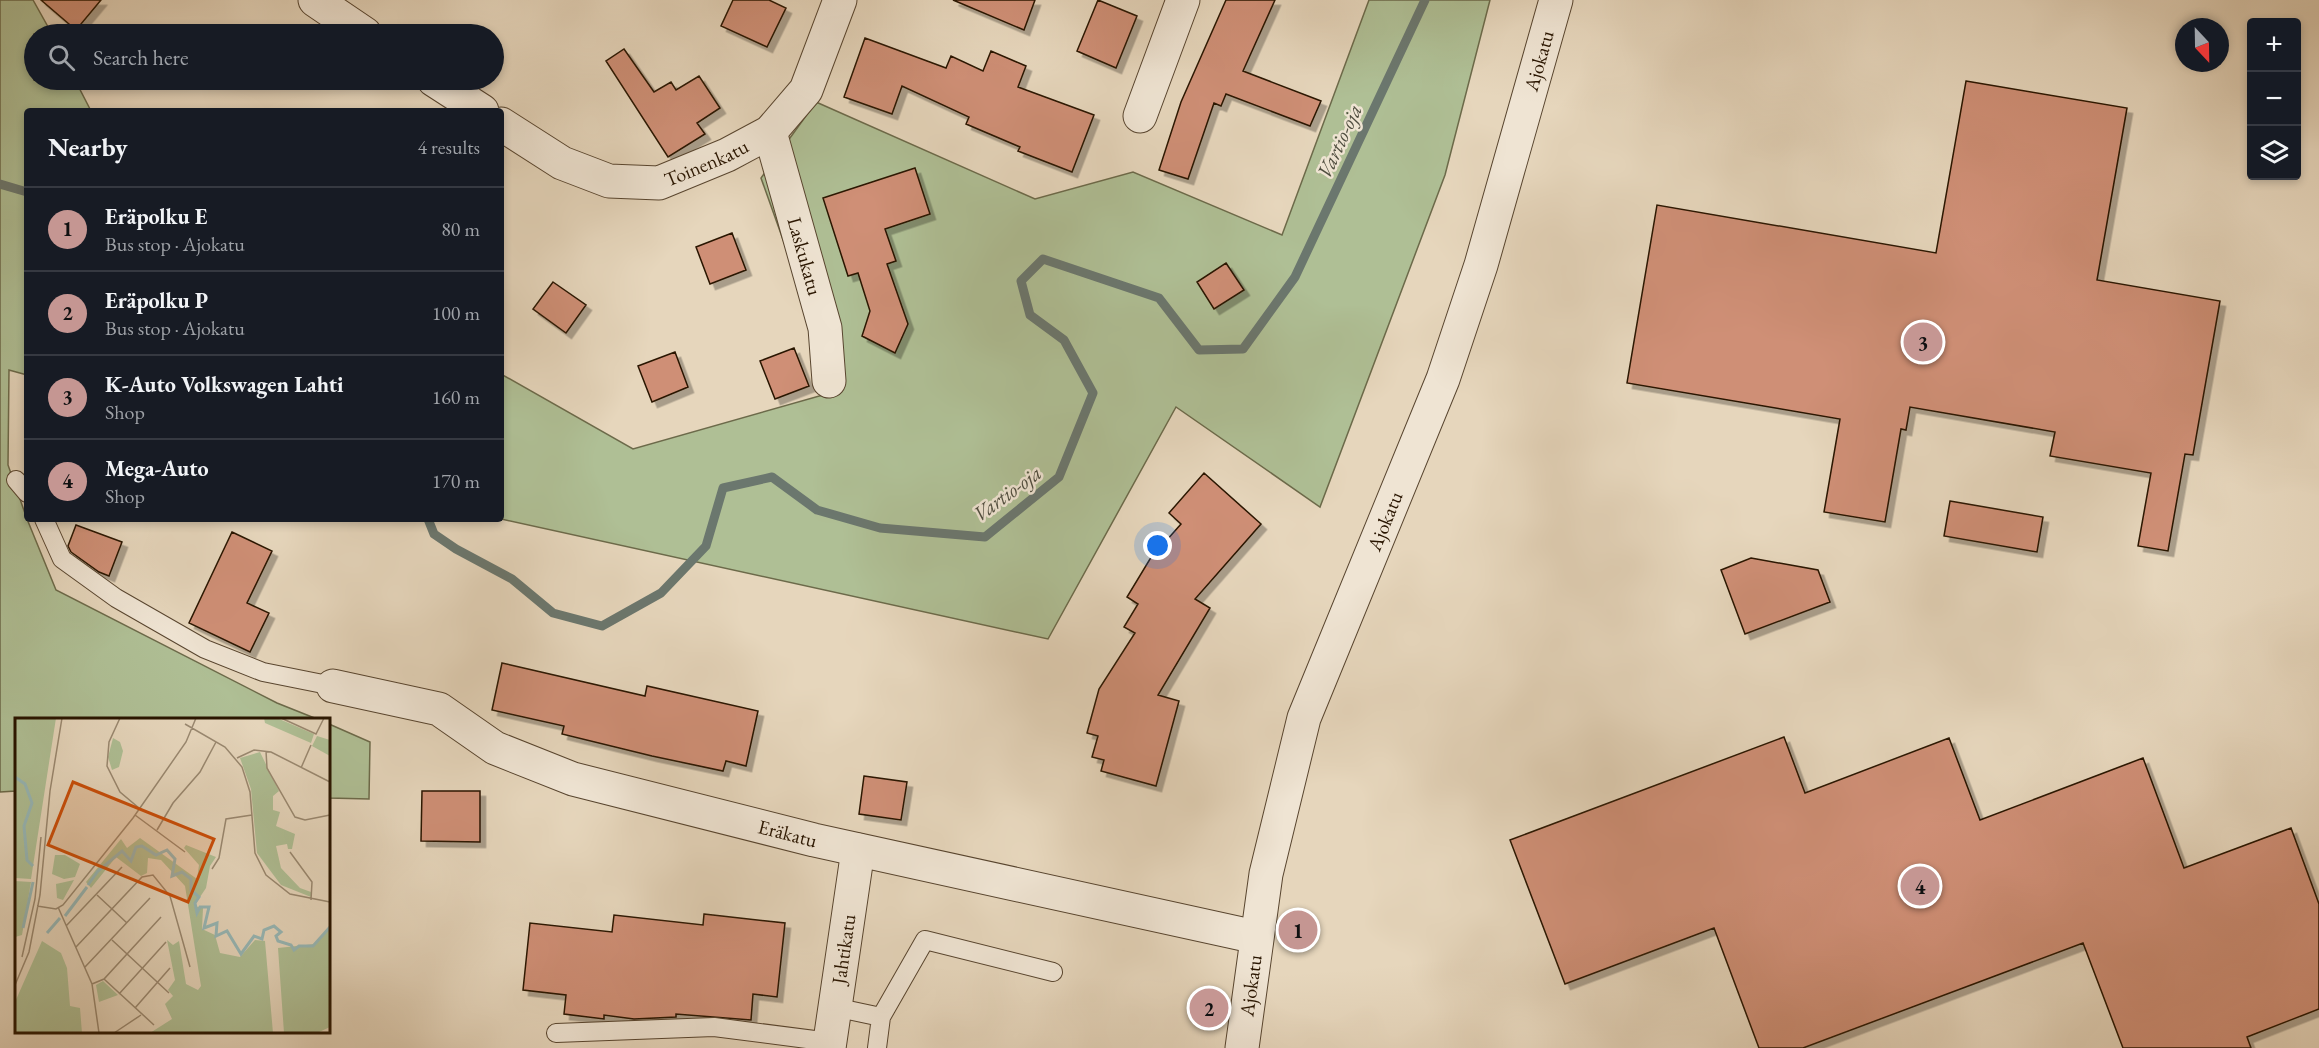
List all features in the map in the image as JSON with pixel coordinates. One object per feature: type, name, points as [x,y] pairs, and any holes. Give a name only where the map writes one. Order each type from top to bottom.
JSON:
[{"type":"street","points":[[315,0],[350,24]]},
{"type":"street","name":"Toinenkatu","points":[[504,126],[562,163],[609,181],[658,183],[727,155],[770,132],[806,90],[840,0]]},
{"type":"street","points":[[1140,116],[1183,0]]},
{"type":"street","name":"Ajokatu","points":[[1242,1048],[1266,874],[1304,718],[1443,379],[1481,265],[1556,0]]},
{"type":"street","points":[[449,90],[477,108]]},
{"type":"street","name":"Laskukatu","points":[[770,132],[825,328],[829,381]]},
{"type":"street","name":"Eräkatu","points":[[333,686],[439,709],[495,748],[573,779],[858,850],[1256,937]]},
{"type":"street","name":"Jahtikatu","points":[[830,1045],[858,850]]},
{"type":"lane","points":[[45,522],[62,559],[116,598],[205,649],[263,672],[333,686]]},
{"type":"lane","points":[[877,1048],[881,1017],[925,940],[1053,972]]},
{"type":"lane","points":[[834,1007],[881,1017]]},
{"type":"lane","points":[[556,1033],[714,1027],[830,1045]]},
{"type":"green space","points":[[0,0],[33,0],[46,24],[24,24],[24,90],[80,90],[89,108],[24,108],[24,374],[9,370],[8,465],[24,510],[24,522],[28,522],[56,590],[277,703],[314,718],[15,718],[15,791],[0,792]]},
{"type":"green space","points":[[1369,0],[1490,0],[1445,175],[1320,507],[1176,407],[1048,639],[504,520],[504,376],[633,449],[837,391],[761,178],[816,102],[1035,199],[1133,172],[1282,235]]},
{"type":"green space","points":[[330,724],[370,742],[369,799],[330,798]]},
{"type":"building","points":[[41,0],[101,0],[81,24],[69,24]]},
{"type":"building","points":[[733,0],[769,0],[786,8],[767,47],[721,26]]},
{"type":"building","points":[[953,0],[1035,0],[1024,30]]},
{"type":"building","points":[[1098,0],[1137,16],[1116,68],[1077,51]]},
{"type":"building","points":[[1226,0],[1275,0],[1243,71],[1321,101],[1310,126],[1226,94],[1221,106],[1214,103],[1188,179],[1159,170],[1181,102]]},
{"type":"building","points":[[865,38],[946,68],[951,56],[983,71],[991,51],[1026,66],[1018,87],[1094,115],[1072,172],[1018,151],[1020,147],[966,124],[969,117],[902,86],[892,114],[844,97]]},
{"type":"building","points":[[624,49],[654,92],[671,82],[676,90],[699,76],[720,108],[697,123],[705,134],[668,157],[606,61]]},
{"type":"building","points":[[1966,81],[2127,108],[2097,280],[2220,301],[2193,455],[2185,454],[2168,551],[2138,546],[2151,473],[2050,456],[2055,432],[1910,407],[1906,430],[1901,429],[1885,522],[1824,512],[1840,419],[1627,383],[1657,205],[1936,253]]},
{"type":"building","points":[[915,168],[930,214],[885,229],[896,261],[887,264],[908,324],[895,353],[862,336],[870,311],[858,273],[848,276],[823,198]]},
{"type":"building","points":[[732,233],[746,270],[710,284],[696,247]]},
{"type":"building","points":[[1226,263],[1244,290],[1214,309],[1197,282]]},
{"type":"building","points":[[553,282],[586,305],[566,333],[533,309]]},
{"type":"building","points":[[794,348],[809,386],[775,399],[760,361]]},
{"type":"building","points":[[675,352],[688,387],[652,402],[638,366]]},
{"type":"building","points":[[1204,473],[1261,524],[1195,599],[1210,608],[1158,695],[1179,701],[1156,786],[1101,771],[1104,760],[1092,757],[1098,736],[1087,733],[1099,689],[1135,633],[1124,627],[1138,604],[1127,597],[1150,559],[1181,524],[1169,513]]},
{"type":"building","points":[[1950,501],[2043,517],[2037,552],[1944,536]]},
{"type":"building","points":[[76,525],[122,542],[109,576],[99,572],[71,552],[68,546]]},
{"type":"building","points":[[232,532],[272,551],[247,603],[269,613],[250,652],[189,623]]},
{"type":"building","points":[[1751,558],[1818,570],[1830,602],[1745,634],[1721,570]]},
{"type":"building","points":[[502,663],[645,696],[647,686],[758,711],[746,766],[726,761],[723,771],[652,756],[562,734],[564,726],[492,710]]},
{"type":"building","points":[[1784,737],[1805,793],[1949,738],[1980,820],[2143,758],[2184,868],[2291,828],[2319,904],[2319,1009],[2247,1037],[2251,1048],[2123,1048],[2083,943],[1803,1048],[1759,1048],[1714,928],[1565,984],[1510,840]]},
{"type":"building","points":[[864,776],[907,782],[901,820],[859,814]]},
{"type":"building","points":[[422,791],[480,791],[480,842],[421,841]]},
{"type":"building","points":[[704,914],[785,923],[777,997],[753,994],[751,1020],[676,1014],[676,1017],[634,1019],[604,1015],[604,1019],[564,1014],[566,995],[523,990],[530,923],[612,932],[614,915],[703,925]]},
{"type":"waterway","name":"Vartio-oja","points":[[429,522],[434,534],[456,549],[512,579],[553,613],[602,626],[661,593],[706,546],[723,488],[772,477],[817,510],[880,528],[985,537],[1059,477],[1093,393],[1064,340],[1030,315],[1021,281],[1043,259],[1159,298],[1199,350],[1243,349],[1295,277],[1425,0]]},
{"type":"waterway","name":"Vartio-oja","points":[[0,184],[24,191]]},
{"type":"place","name":"K-Auto Volkswagen Lahti","points":[[1923,342]]},
{"type":"place","name":"Mega-Auto","points":[[1920,886]]},
{"type":"place","name":"Eräpolku E","points":[[1298,930]]},
{"type":"place","name":"Eräpolku P","points":[[1209,1008]]}]
